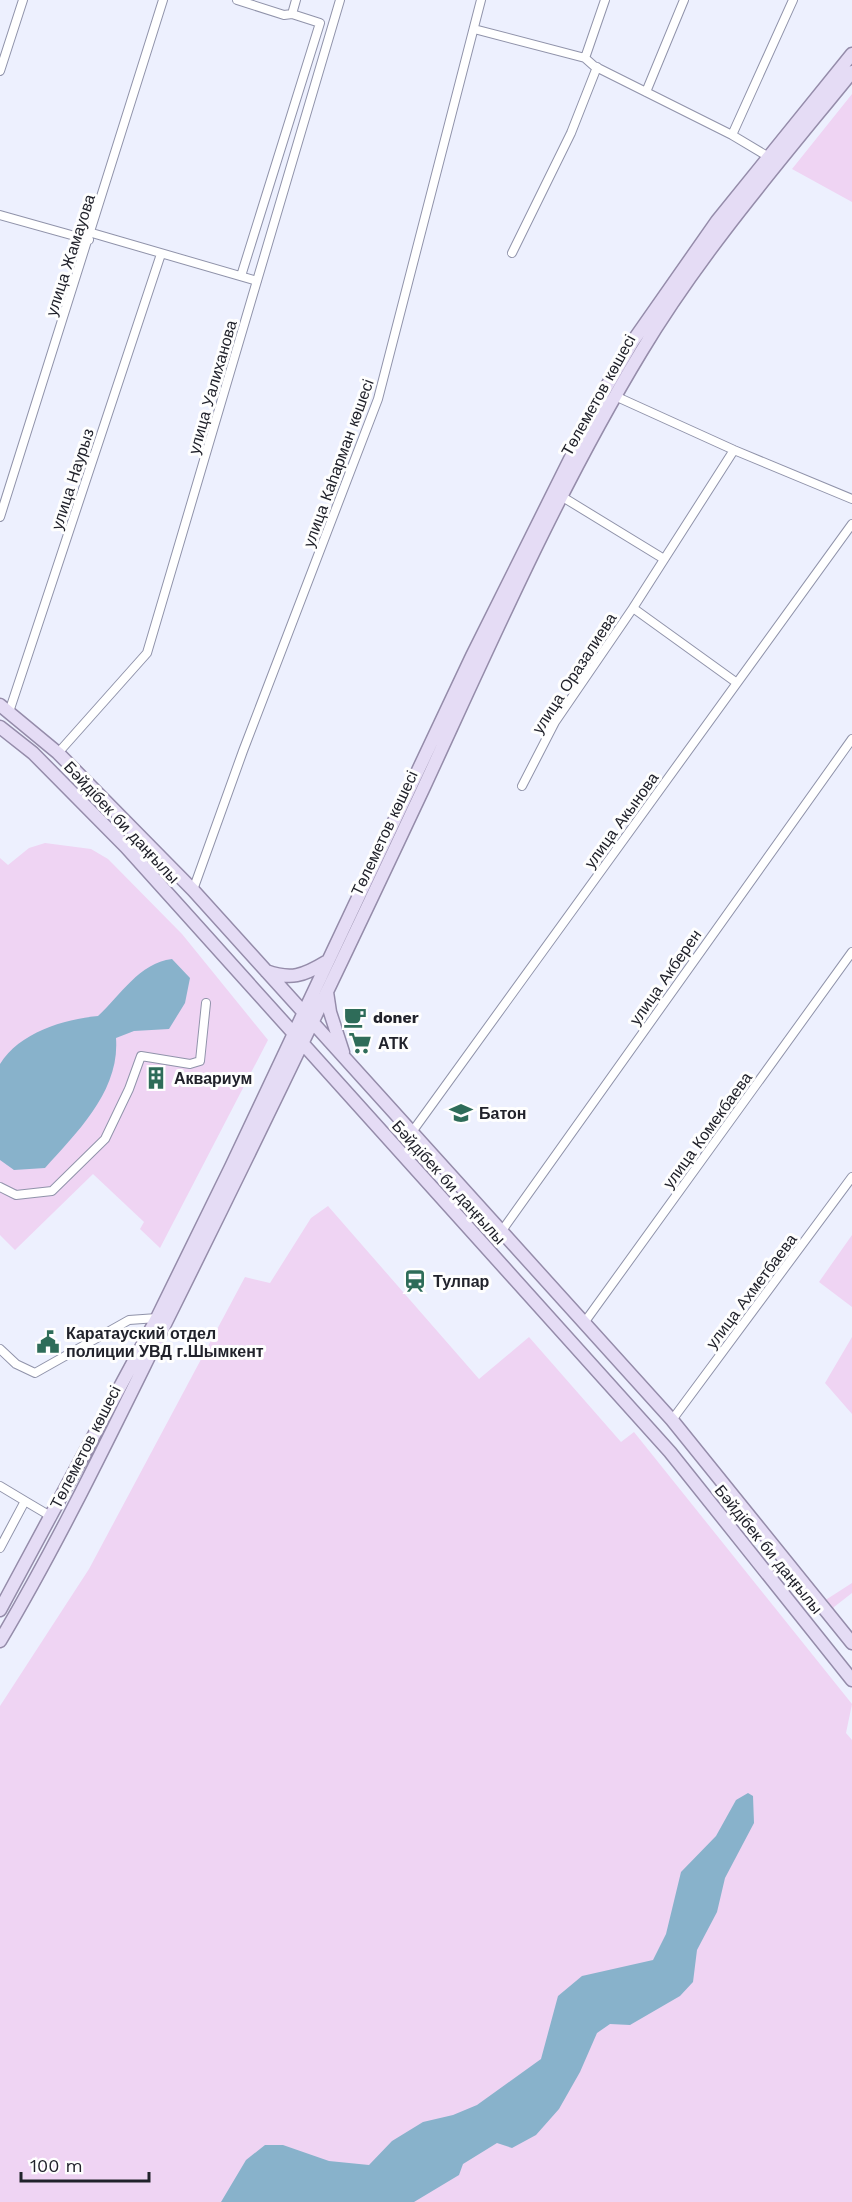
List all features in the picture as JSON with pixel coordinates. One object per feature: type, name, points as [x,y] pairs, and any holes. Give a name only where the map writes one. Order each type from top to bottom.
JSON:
[{"type":"main road","name":"Төлеметов көшесі","points":[[0,1641],[78,1498],[302,1045],[561,496],[643,348],[773,160],[852,54]]},
{"type":"main road","name":"Төлеметов көшесі","points":[[0,1610],[52,1517],[157,1317],[477,645],[604,391],[667,291],[773,160],[852,72]]},
{"type":"main road","name":"Бәйдібек би даңғылы","points":[[5,709],[58,753],[193,890],[672,1420],[852,1643]]},
{"type":"main road","name":"Бәйдібек би даңғылы","points":[[0,727],[33,753],[126,847],[670,1452],[852,1680]]},
{"type":"main road","points":[[265,970],[288,978],[298,977],[326,962]]},
{"type":"main road","points":[[327,992],[334,1028],[345,1059]]},
{"type":"main road","points":[[447,1204],[462,1188]]},
{"type":"street","points":[[0,71],[23,0]]},
{"type":"street","name":"улица Жамауова","points":[[0,517],[91,237],[163,0]]},
{"type":"street","points":[[237,0],[284,15],[292,14],[320,23],[241,276]]},
{"type":"street","points":[[292,14],[296,0]]},
{"type":"street","name":"улица Уалиханова","points":[[58,753],[147,653],[340,0]]},
{"type":"street","name":"улица Каһарман көшесі","points":[[193,890],[243,751],[378,399],[481,0]]},
{"type":"street","points":[[585,58],[605,0]]},
{"type":"street","points":[[646,92],[684,0]]},
{"type":"street","points":[[732,135],[793,0]]},
{"type":"street","points":[[474,28],[585,58],[597,67],[732,135],[773,160]]},
{"type":"street","points":[[512,253],[571,133],[597,67]]},
{"type":"street","points":[[0,215],[161,254],[257,281]]},
{"type":"street","name":"улица Наурыз","points":[[5,709],[161,254]]},
{"type":"street","points":[[615,396],[734,450],[852,499]]},
{"type":"street","name":"улица Оразалиева","points":[[522,786],[555,722],[633,608],[734,450]]},
{"type":"street","points":[[561,496],[664,559]]},
{"type":"street","name":"улица Акынова","points":[[412,1132],[852,524]]},
{"type":"street","name":"улица Оразалиева","points":[[633,608],[737,683]]},
{"type":"street","name":"улица Акберен","points":[[501,1232],[852,739]]},
{"type":"street","name":"улица Комекбаева","points":[[584,1323],[852,952]]},
{"type":"street","points":[[0,1187],[16,1194],[52,1191],[105,1139],[129,1089],[141,1056],[189,1064],[200,1060],[206,1002]]},
{"type":"street","name":"улица Ахметбаева","points":[[672,1420],[852,1177]]},
{"type":"street","points":[[0,1348],[16,1364],[35,1373],[129,1320],[157,1317]]},
{"type":"street","points":[[0,1486],[52,1517]]},
{"type":"street","points":[[0,1548],[26,1501]]},
{"type":"shaded area","points":[[852,94],[852,202],[792,169]]},
{"type":"shaded area","points":[[45,843],[91,849],[108,859],[182,934],[268,1040],[160,1248],[140,1229],[144,1222],[93,1174],[15,1250],[0,1235],[0,858],[8,865],[29,848]]},
{"type":"shaded area","points":[[328,1206],[479,1379],[529,1337],[621,1442],[634,1432],[852,1704],[846,1733],[852,1740],[852,2202],[0,2202],[0,1706],[89,1569],[245,1277],[270,1283],[311,1218]]},
{"type":"shaded area","points":[[852,1235],[852,1307],[819,1282]]},
{"type":"shaded area","points":[[852,1337],[852,1414],[825,1383]]},
{"type":"shaded area","points":[[852,1583],[852,1593],[834,1607],[832,1613],[824,1601]]},
{"type":"water","points":[[172,959],[190,978],[185,1003],[169,1029],[134,1031],[116,1038],[111,1076],[104,1093],[83,1125],[45,1168],[14,1170],[0,1160],[0,1064],[8,1053],[30,1036],[57,1024],[98,1016],[140,973],[160,962]]},
{"type":"water","points":[[748,1793],[753,1796],[754,1823],[725,1878],[717,1912],[697,1950],[693,1982],[680,1996],[630,2025],[610,2024],[597,2033],[580,2072],[559,2109],[536,2135],[512,2148],[497,2143],[463,2164],[459,2175],[414,2202],[221,2202],[246,2160],[265,2145],[283,2145],[329,2161],[369,2165],[392,2141],[423,2122],[453,2115],[477,2105],[541,2059],[558,1996],[582,1976],[653,1960],[666,1934],[681,1872],[716,1836],[736,1800]]},
{"type":"place","name":"doner","points":[[355,1017]]},
{"type":"place","name":"АТК","points":[[360,1043]]},
{"type":"place","name":"Аквариум","points":[[156,1078]]},
{"type":"place","name":"Батон","points":[[461,1113]]},
{"type":"place","name":"Тулпар","points":[[415,1281]]},
{"type":"place","name":"Каратауский отдел полиции УВД г.Шымкент","points":[[48,1342]]}]
